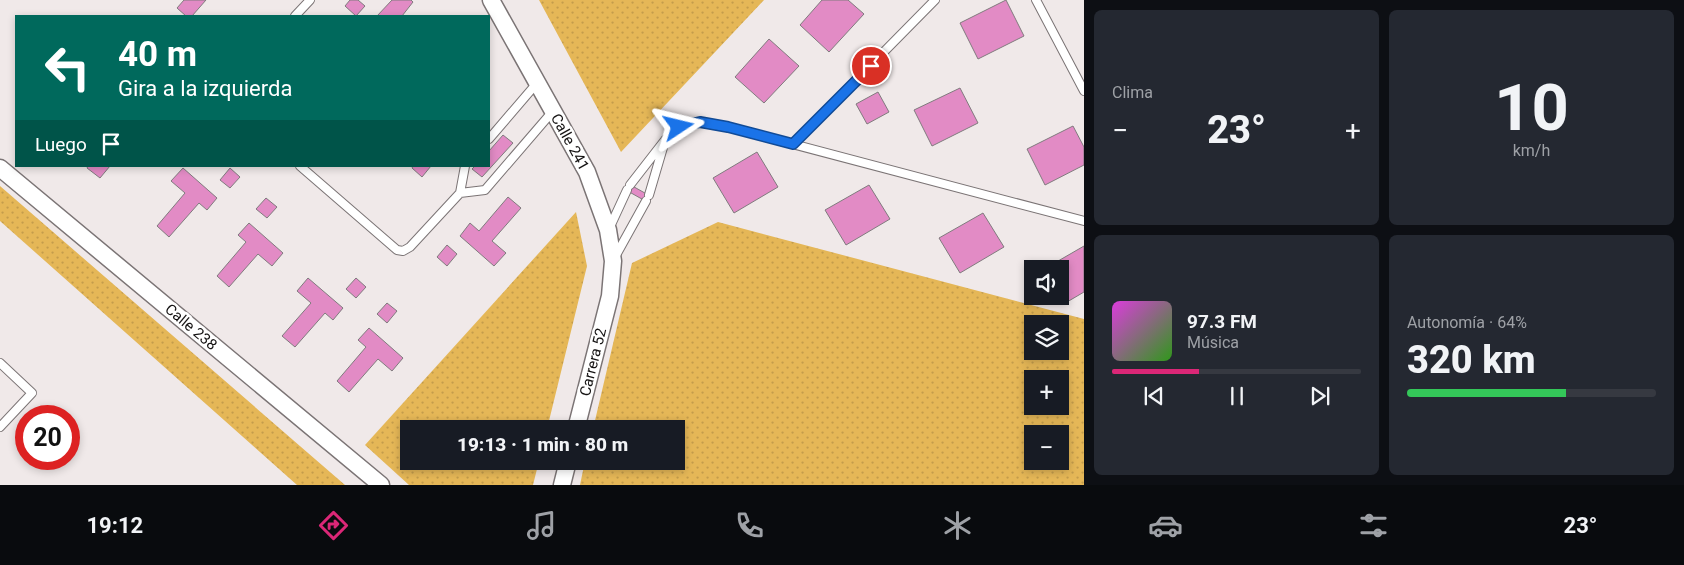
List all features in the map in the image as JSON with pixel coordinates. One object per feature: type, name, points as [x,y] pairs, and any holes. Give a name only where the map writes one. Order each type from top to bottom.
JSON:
[{"type":"street","name":"Calle 241","points":[[491,0],[587,172],[608,230],[613,261],[610,296]]},
{"type":"street","name":"Calle 238","points":[[0,168],[381,485]]},
{"type":"street","name":"Carrera 52","points":[[578,420],[610,296]]},
{"type":"street","points":[[562,485],[566,470]]},
{"type":"lane","points":[[296,15],[310,0]]},
{"type":"lane","points":[[793,144],[935,0]]},
{"type":"lane","points":[[1036,0],[1084,91]]},
{"type":"lane","points":[[490,138],[537,84]]},
{"type":"lane","points":[[460,192],[485,190],[553,111]]},
{"type":"lane","points":[[608,230],[628,188],[665,140],[679,127],[700,122],[728,127],[1084,220]]},
{"type":"lane","points":[[613,261],[648,198],[665,140]]},
{"type":"lane","points":[[301,167],[397,250],[403,251],[410,247],[460,192],[465,167]]},
{"type":"lane","points":[[0,363],[32,393],[0,427]]},
{"type":"shaded area","points":[[539,0],[764,0],[621,152]]},
{"type":"shaded area","points":[[0,186],[345,485],[297,485],[0,221]]},
{"type":"shaded area","points":[[576,212],[587,266],[549,420],[400,420],[400,470],[537,470],[533,485],[409,485],[365,445]]},
{"type":"shaded area","points":[[718,222],[1024,303],[1024,305],[1031,305],[1069,315],[1024,315],[1024,360],[1069,360],[1069,315],[1084,319],[1084,485],[580,485],[583,470],[685,470],[685,420],[595,420],[632,263]]},
{"type":"building","points":[[184,0],[206,0],[193,15],[185,15],[177,8]]},
{"type":"building","points":[[350,0],[358,0],[365,6],[355,15],[345,6]]},
{"type":"building","points":[[392,0],[411,0],[413,2],[403,15],[378,15]]},
{"type":"building","points":[[822,0],[848,0],[864,14],[829,52],[800,25]]},
{"type":"building","points":[[1006,0],[1024,36],[978,59],[960,23]]},
{"type":"building","points":[[769,39],[799,66],[764,103],[735,77]]},
{"type":"building","points":[[960,88],[978,123],[932,146],[914,110]]},
{"type":"building","points":[[878,92],[889,112],[867,124],[856,104]]},
{"type":"building","points":[[1073,126],[1084,147],[1084,165],[1045,185],[1027,149]]},
{"type":"building","points":[[503,135],[513,143],[482,177],[472,169],[474,167],[490,167],[490,150]]},
{"type":"building","points":[[757,152],[778,187],[734,213],[713,178]]},
{"type":"building","points":[[88,167],[109,167],[100,178]]},
{"type":"building","points":[[412,167],[430,167],[422,177]]},
{"type":"building","points":[[183,168],[217,198],[207,210],[199,203],[169,237],[157,226],[185,193],[171,181]]},
{"type":"building","points":[[230,168],[240,177],[230,188],[220,180]]},
{"type":"building","points":[[627,183],[652,197],[649,203],[624,189]]},
{"type":"building","points":[[869,185],[890,219],[846,245],[825,210]]},
{"type":"building","points":[[508,197],[521,208],[492,241],[506,253],[494,266],[460,236],[470,223],[479,231]]},
{"type":"building","points":[[266,198],[277,207],[267,218],[256,209]]},
{"type":"building","points":[[983,213],[1004,247],[960,273],[939,238]]},
{"type":"building","points":[[249,223],[283,253],[272,266],[258,254],[229,287],[217,276],[246,242],[238,235]]},
{"type":"building","points":[[447,245],[457,254],[447,266],[437,257]]},
{"type":"building","points":[[1084,246],[1084,292],[1069,301],[1069,260],[1060,260]]},
{"type":"building","points":[[308,278],[343,308],[333,320],[325,313],[295,347],[282,336],[311,303],[297,291]]},
{"type":"building","points":[[356,278],[366,287],[356,298],[346,289]]},
{"type":"building","points":[[387,303],[397,311],[387,323],[377,314]]},
{"type":"building","points":[[369,328],[403,358],[392,371],[378,359],[349,392],[337,381],[366,347],[358,340]]},
{"type":"route","points":[[679,127],[700,122],[728,127],[793,144],[871,66]]}]
